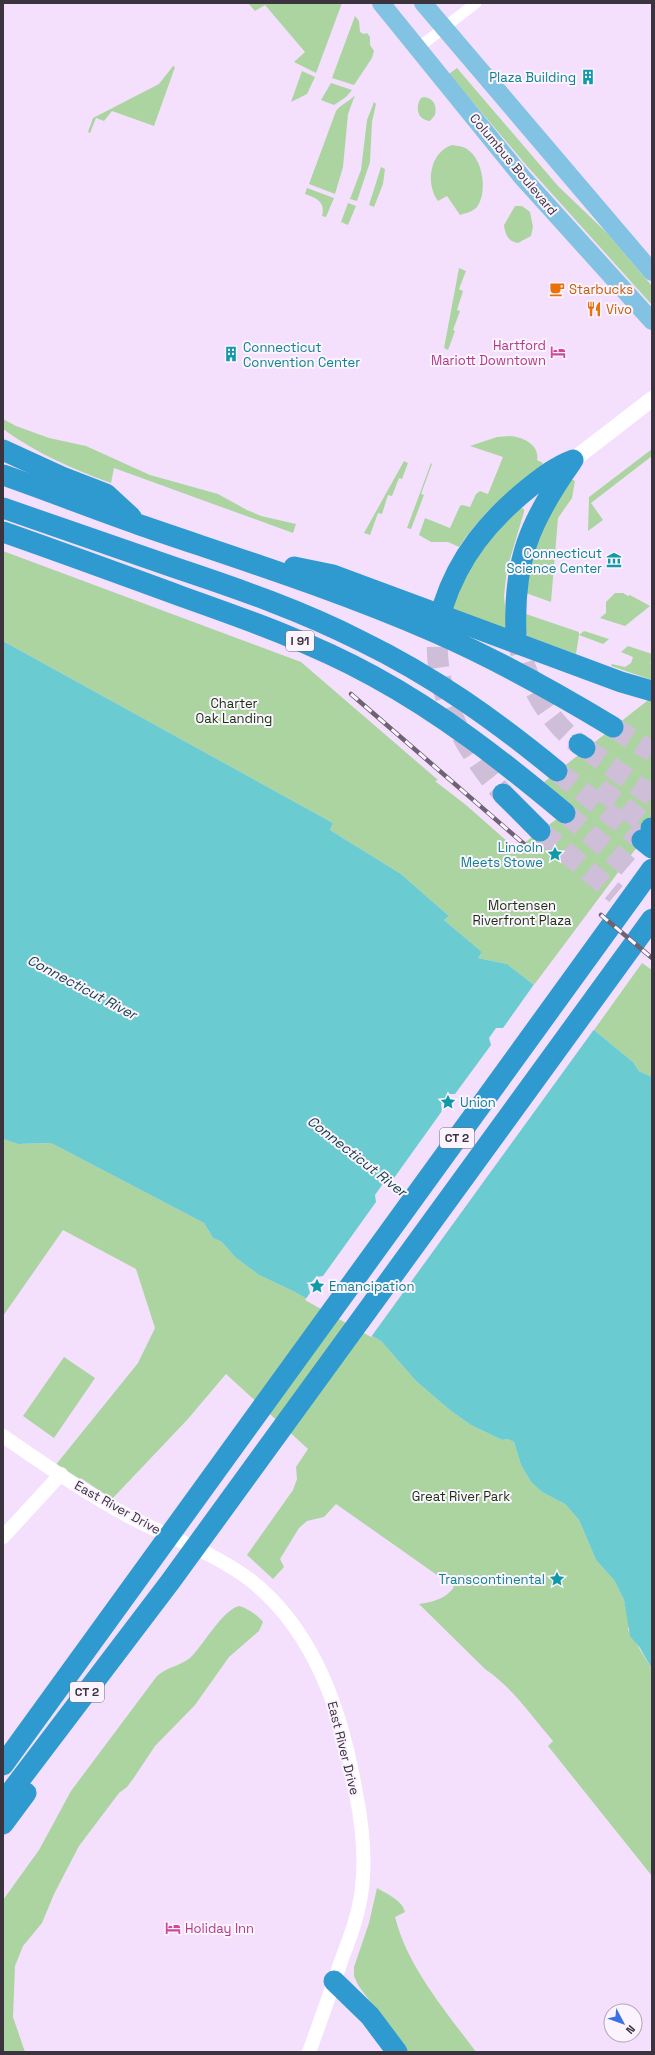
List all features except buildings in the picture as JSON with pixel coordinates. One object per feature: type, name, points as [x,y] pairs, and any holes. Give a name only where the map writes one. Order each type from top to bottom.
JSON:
[{"type":"highway","points":[[3,450],[62,477],[106,494],[140,525]]},
{"type":"highway","points":[[443,606],[453,579],[463,560],[489,524],[507,506],[545,475],[573,460]]},
{"type":"highway","points":[[516,633],[517,584],[526,542],[546,499],[573,460]]},
{"type":"highway","points":[[3,475],[140,525],[269,568],[395,616],[466,647],[527,677],[613,727]]},
{"type":"highway","points":[[3,508],[225,584],[307,616],[388,654],[453,692],[562,767]]},
{"type":"highway","name":"I 91","points":[[3,532],[236,616],[308,645],[352,665],[397,690],[461,730],[565,812]]},
{"type":"highway","points":[[269,568],[292,567],[333,575],[621,682],[652,691]]},
{"type":"highway","points":[[502,794],[540,831]]},
{"type":"highway","points":[[643,870],[652,887]]},
{"type":"highway","name":"CT 2","points":[[3,1765],[262,1407],[643,870]]},
{"type":"highway","points":[[616,894],[652,923]]},
{"type":"highway","name":"CT 2","points":[[3,1802],[170,1582],[652,919]]},
{"type":"highway","points":[[3,1824],[103,1685],[170,1582]]},
{"type":"highway","points":[[334,1981],[370,2016],[397,2052]]},
{"type":"main road","name":"Columbus Boulevard","points":[[380,3],[522,177],[652,321]]},
{"type":"main road","points":[[423,3],[652,272]]},
{"type":"main road","points":[[573,460],[652,399]]},
{"type":"street","points":[[418,48],[476,3]]},
{"type":"street","name":"East River Drive","points":[[3,1436],[131,1517],[216,1559],[241,1574],[260,1588],[280,1609],[312,1654],[329,1690],[342,1727],[354,1781],[363,1844],[364,1875],[360,1902],[351,1934],[309,2052]]},
{"type":"street","points":[[3,1536],[61,1474]]},
{"type":"green space","points":[[248,3],[342,3],[316,73],[294,62],[305,52],[265,5],[255,11]]},
{"type":"green space","points":[[355,16],[359,21],[360,32],[364,34],[367,33],[370,37],[370,45],[374,51],[372,58],[354,85],[332,78]]},
{"type":"green space","points":[[173,66],[175,67],[154,126],[112,111],[104,121],[96,118],[90,133],[88,132],[93,118],[159,84]]},
{"type":"green space","points":[[457,68],[558,186],[607,233],[652,286],[652,305],[527,166],[449,74]]},
{"type":"green space","points":[[302,71],[315,77],[307,94],[291,102]]},
{"type":"green space","points":[[331,83],[352,90],[346,97],[334,105],[321,100]]},
{"type":"green space","points":[[355,95],[348,114],[343,167],[335,194],[309,184],[336,111]]},
{"type":"green space","points":[[424,97],[430,99],[434,103],[436,109],[435,115],[430,121],[422,118],[418,112],[419,102],[421,98]]},
{"type":"green space","points":[[374,102],[376,104],[372,122],[370,162],[357,201],[350,199],[361,170],[367,120]]},
{"type":"green space","points":[[452,145],[464,147],[472,154],[477,160],[482,176],[482,193],[477,207],[460,215],[447,196],[438,201],[432,186],[431,177],[434,161],[439,154]]},
{"type":"green space","points":[[381,167],[385,169],[383,184],[374,207],[369,205]]},
{"type":"green space","points":[[307,188],[334,198],[326,217],[322,216],[323,207],[319,201],[305,194]]},
{"type":"green space","points":[[348,203],[356,206],[348,225],[341,222]]},
{"type":"green space","points":[[515,206],[522,206],[530,212],[533,227],[531,236],[518,243],[509,239],[504,225]]},
{"type":"green space","points":[[459,268],[466,271],[459,289],[463,291],[457,310],[460,311],[448,350],[444,348]]},
{"type":"green space","points":[[3,419],[16,426],[49,438],[86,446],[150,475],[218,494],[261,516],[296,524],[293,533],[114,468],[111,483],[97,478],[55,460],[28,446],[3,429]]},
{"type":"green space","points":[[510,436],[520,438],[530,443],[536,450],[537,460],[543,463],[541,466],[507,494],[487,513],[477,523],[459,547],[448,542],[431,542],[419,535],[425,518],[450,528],[460,506],[470,507],[476,494],[480,491],[488,494],[503,457],[470,446],[497,437]]},
{"type":"green space","points":[[652,449],[652,456],[591,503],[603,520],[588,531],[589,497]]},
{"type":"green space","points":[[404,461],[408,463],[402,479],[399,478],[392,496],[388,495],[382,514],[378,513],[370,535],[364,533]]},
{"type":"green space","points":[[431,463],[432,464],[421,494],[424,495],[411,529],[407,528]]},
{"type":"green space","points":[[571,479],[575,481],[572,498],[558,518],[551,602],[523,592],[531,547]]},
{"type":"green space","points":[[521,508],[524,509],[524,512],[507,569],[504,596],[507,629],[448,608],[463,571],[511,515]]},
{"type":"green space","points":[[3,551],[301,662],[438,780],[435,781],[466,805],[516,849],[573,807],[544,782],[652,697],[652,827],[534,985],[507,964],[478,958],[482,952],[444,920],[449,916],[401,874],[330,830],[333,823],[3,641]]},
{"type":"green space","points":[[615,593],[623,593],[628,596],[630,595],[650,606],[625,626],[600,618],[606,613],[606,602]]},
{"type":"green space","points":[[523,613],[579,632],[576,654],[524,635]]},
{"type":"green space","points":[[584,631],[609,639],[603,644],[579,635]]},
{"type":"green space","points":[[628,646],[652,654],[652,661],[650,663],[652,664],[652,680],[611,666],[612,664],[625,667],[631,663],[633,657],[621,652]]},
{"type":"green space","points":[[642,963],[652,970],[652,1077],[639,1071],[633,1062],[594,1030]]},
{"type":"green space","name":"Great River Park","points":[[3,1139],[18,1144],[51,1143],[204,1223],[213,1238],[222,1242],[235,1257],[259,1275],[293,1291],[381,1341],[416,1381],[451,1411],[471,1425],[502,1440],[507,1439],[514,1442],[521,1465],[531,1482],[542,1492],[565,1504],[579,1520],[596,1560],[614,1580],[624,1600],[629,1625],[628,1630],[652,1669],[652,1876],[548,1746],[553,1741],[513,1693],[485,1669],[419,1604],[434,1601],[443,1597],[454,1587],[336,1504],[324,1517],[307,1521],[299,1528],[280,1559],[284,1567],[273,1579],[247,1555],[293,1490],[297,1479],[296,1467],[308,1449],[226,1374],[187,1420],[112,1499],[81,1478],[77,1483],[54,1467],[138,1363],[155,1328],[136,1269],[63,1230],[3,1316]]},
{"type":"green space","points":[[64,1357],[95,1378],[54,1438],[23,1416]]},
{"type":"green space","points":[[239,1606],[252,1612],[263,1622],[259,1631],[229,1657],[195,1705],[155,1746],[127,1787],[119,1793],[79,1846],[54,1894],[42,1923],[23,1946],[15,1966],[13,2017],[25,2052],[3,2052],[3,1900],[39,1850],[71,1791],[157,1676],[189,1659],[214,1627],[227,1614]]},
{"type":"green space","points":[[377,1888],[401,1904],[405,1912],[395,1917],[409,1954],[429,1988],[476,2052],[407,2052],[358,1985],[354,1976],[354,1967],[369,1923]]},
{"type":"water","name":"Connecticut River","points":[[3,641],[333,823],[330,830],[401,874],[449,916],[444,920],[482,952],[478,958],[507,964],[534,985],[531,990],[594,1030],[633,1062],[639,1071],[652,1077],[652,1669],[640,1648],[630,1636],[624,1600],[614,1580],[596,1560],[579,1520],[565,1504],[542,1492],[531,1482],[521,1465],[514,1442],[507,1439],[502,1440],[471,1425],[451,1411],[416,1381],[381,1341],[293,1291],[259,1275],[235,1257],[222,1242],[213,1238],[204,1223],[51,1143],[18,1144],[3,1139]]},
{"type":"pier","points":[[535,983],[533,990],[595,1028],[371,1337],[305,1300],[310,1293],[308,1286],[316,1277],[323,1276],[376,1202],[375,1195],[382,1185],[389,1185],[442,1111],[441,1104],[448,1094],[455,1094],[491,1045],[489,1038],[496,1028],[503,1028]]},
{"type":"tunnel","points":[[440,616],[437,641],[438,665],[443,689],[451,712],[461,734],[474,755],[503,794]]},
{"type":"tunnel","points":[[516,633],[530,680],[537,694],[555,721],[579,744]]},
{"type":"tunnel","points":[[613,727],[652,752]]},
{"type":"tunnel","points":[[585,748],[652,796]]},
{"type":"tunnel","points":[[557,771],[642,840]]},
{"type":"tunnel","points":[[599,788],[651,828]]},
{"type":"tunnel","points":[[565,813],[633,871]]},
{"type":"tunnel","points":[[540,831],[616,894]]},
{"type":"railway","points":[[351,694],[524,844]]},
{"type":"railway","points":[[601,915],[652,958]]},
{"type":"place","name":"Plaza Building","points":[[588,77]]},
{"type":"place","name":"Starbucks","points":[[557,289]]},
{"type":"place","name":"Vivo","points":[[594,309]]},
{"type":"place","name":"Hartford Mariott Downtown","points":[[558,352]]},
{"type":"place","name":"Connecticut Convention Center","points":[[231,354]]},
{"type":"place","name":"Connecticut Science Center","points":[[614,560]]},
{"type":"place","name":"Lincoln Meets Stowe","points":[[555,854]]},
{"type":"place","name":"Union","points":[[448,1102]]},
{"type":"place","name":"Emancipation","points":[[317,1286]]},
{"type":"place","name":"Transcontinental","points":[[557,1579]]},
{"type":"place","name":"Holiday Inn","points":[[173,1928]]},
{"type":"park label","name":"Charter Oak Landing","points":[[234,710]]},
{"type":"park label","name":"Mortensen Riverfront Plaza","points":[[522,912]]}]
